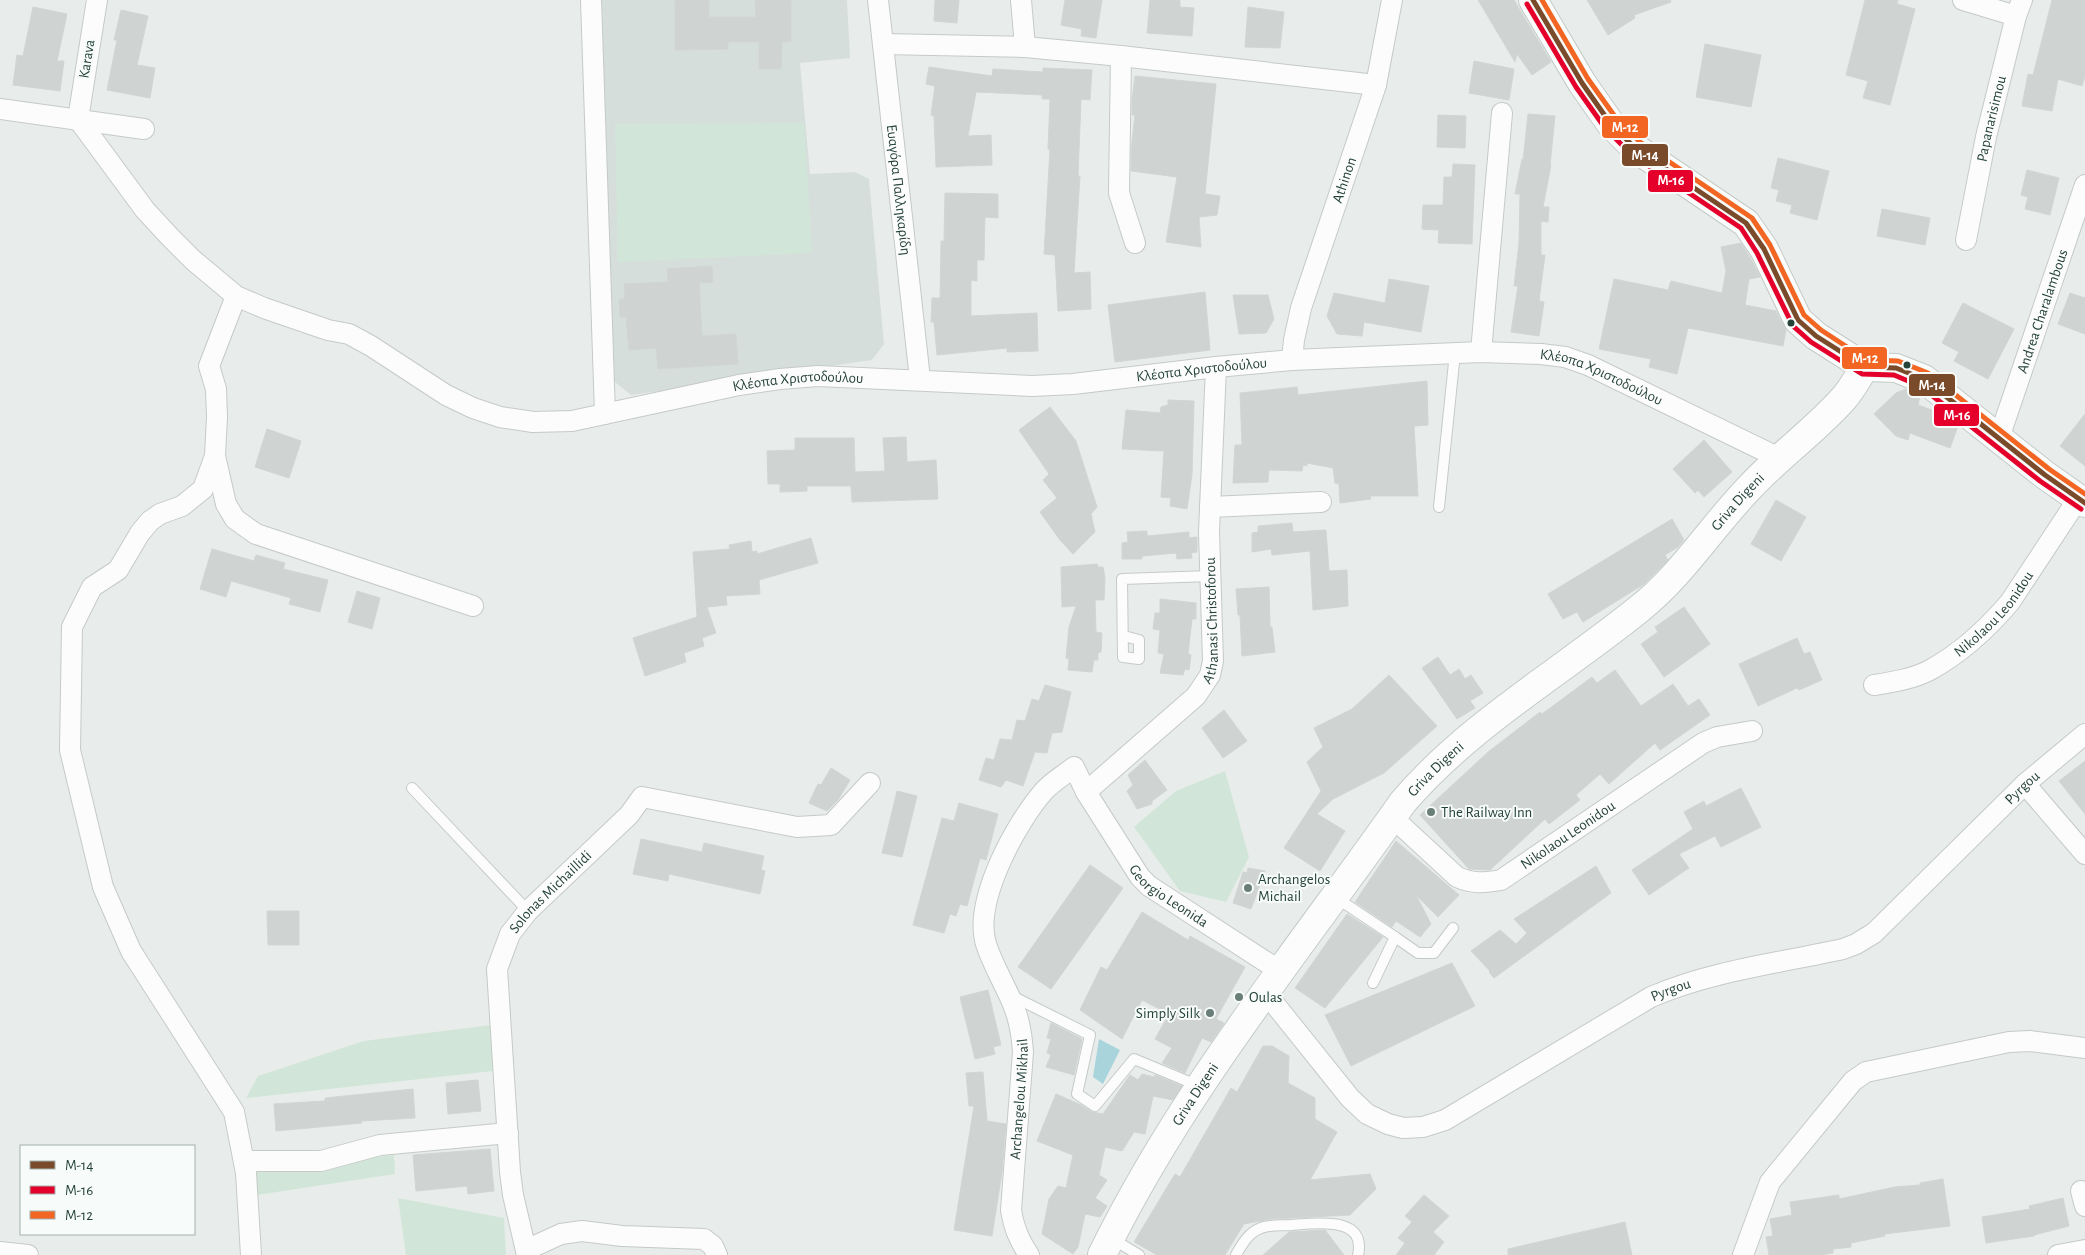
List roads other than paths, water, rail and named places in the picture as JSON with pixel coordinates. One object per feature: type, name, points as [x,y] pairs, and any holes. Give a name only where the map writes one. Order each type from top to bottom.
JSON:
[{"type":"main road","points":[[1533,0],[1582,83],[1610,124],[1635,148],[1746,222],[1764,249],[1798,320],[1816,336],[1865,367],[1896,368],[1924,379],[2045,475],[2082,501]]},
{"type":"main road","name":"Griva Digeni","points":[[1106,1246],[1150,1167],[1200,1086],[1402,802],[1429,773],[1508,706],[1639,609],[1662,589],[1750,487],[1779,458],[1830,414],[1845,397],[1865,367]]},
{"type":"street","name":"Karava","points":[[78,119],[97,0]]},
{"type":"street","points":[[591,0],[605,414]]},
{"type":"street","name":"Ευαγόρα Παλληκαρίδη","points":[[878,0],[920,380]]},
{"type":"street","points":[[1021,0],[1025,47]]},
{"type":"street","name":"Athinon","points":[[1292,360],[1301,308],[1376,85],[1392,0]]},
{"type":"street","points":[[1963,0],[2019,8]]},
{"type":"street","name":"Papanarisimou","points":[[1966,240],[1986,137],[2019,8]]},
{"type":"street","points":[[882,44],[1025,47],[1376,85]]},
{"type":"street","points":[[1121,56],[1118,194],[1136,243]]},
{"type":"street","points":[[0,109],[144,128]]},
{"type":"street","points":[[1481,352],[1502,113]]},
{"type":"street","name":"Κλέοπα Χριστοδούλου","points":[[78,119],[145,210],[193,260],[236,296],[264,308],[328,330],[349,334],[371,346],[446,395],[473,408],[500,417],[533,422],[572,421],[780,378],[818,376],[1032,386],[1074,384],[1292,360],[1481,352],[1541,354],[1565,358],[1588,365],[1779,458]]},
{"type":"street","name":"Andrea Charalambous","points":[[1999,438],[2085,185]]},
{"type":"street","points":[[236,296],[209,366],[216,389],[215,456],[226,504],[235,519],[256,534],[473,606]]},
{"type":"street","name":"Athanasi Christoforou","points":[[1086,792],[1196,696],[1210,675],[1213,661],[1210,507],[1216,367]]},
{"type":"street","points":[[215,456],[203,489],[182,506],[150,521],[140,533],[118,570],[92,587],[72,628],[70,750],[103,887],[132,951],[234,1112],[246,1173],[251,1255]]},
{"type":"street","name":"Nikolaou Leonidou","points":[[1874,685],[1900,681],[1929,670],[1956,652],[2000,614],[2082,501]]},
{"type":"street","points":[[1210,507],[1321,502]]},
{"type":"street","name":"Nikolaou Leonidou","points":[[1392,817],[1457,877],[1468,882],[1483,883],[1501,880],[1703,744],[1717,737],[1752,731]]},
{"type":"street","name":"Pyrgou","points":[[1273,982],[1350,1098],[1367,1114],[1388,1124],[1403,1128],[1423,1127],[1445,1120],[1621,1013],[1666,990],[1703,979],[1843,949],[1864,940],[1874,933],[2025,784],[2085,734]]},
{"type":"street","name":"Archangelou Mikhail","points":[[1029,1255],[1019,1241],[1014,1228],[1011,1210],[1023,1052],[1021,1030],[1008,993],[986,944],[983,930],[985,912],[989,892],[998,867],[1028,811],[1046,789],[1074,767],[1086,792]]},
{"type":"street","name":"Solonas Michaillidi","points":[[527,1253],[513,1195],[497,970],[510,934],[528,911],[629,815],[642,797],[797,827],[831,825],[870,783]]},
{"type":"street","points":[[2025,784],[2085,854]]},
{"type":"street","name":"Georgio Leonida","points":[[1086,792],[1140,876],[1149,886],[1273,982]]},
{"type":"street","points":[[1743,1255],[1770,1182],[1853,1081],[1866,1072],[2009,1042],[2030,1041],[2085,1048]]},
{"type":"street","points":[[244,1160],[321,1162],[380,1145],[508,1133]]},
{"type":"street","points":[[527,1253],[561,1234],[582,1231],[622,1236],[704,1239],[713,1246],[717,1255]]},
{"type":"street","points":[[2058,1255],[2085,1250]]},
{"type":"street","points":[[0,1252],[28,1255]]},
{"type":"lane","points":[[1439,507],[1456,353]]},
{"type":"lane","points":[[1124,636],[1122,579],[1211,576]]},
{"type":"lane","points":[[412,788],[528,911]]},
{"type":"lane","points":[[1334,896],[1418,953],[1434,954],[1453,928]]},
{"type":"lane","points":[[1373,984],[1395,937]]},
{"type":"lane","points":[[1008,993],[1090,1035],[1077,1094],[1095,1106],[1134,1059],[1200,1086]]},
{"type":"lane","points":[[1236,1255],[1245,1238],[1262,1228],[1322,1223],[1348,1228],[1357,1235],[1360,1247],[1358,1255]]},
{"type":"lane","points":[[1106,1246],[1139,1255]]},
{"type":"water","points":[[1099,1039],[1120,1050],[1103,1084],[1093,1077]]},
{"type":"place","name":"The Railway Inn","points":[[1431,812]]},
{"type":"place","name":"Archangelos Michail","points":[[1248,888]]},
{"type":"place","name":"Oulas","points":[[1239,997]]},
{"type":"place","name":"Simply Silk","points":[[1210,1013]]}]
